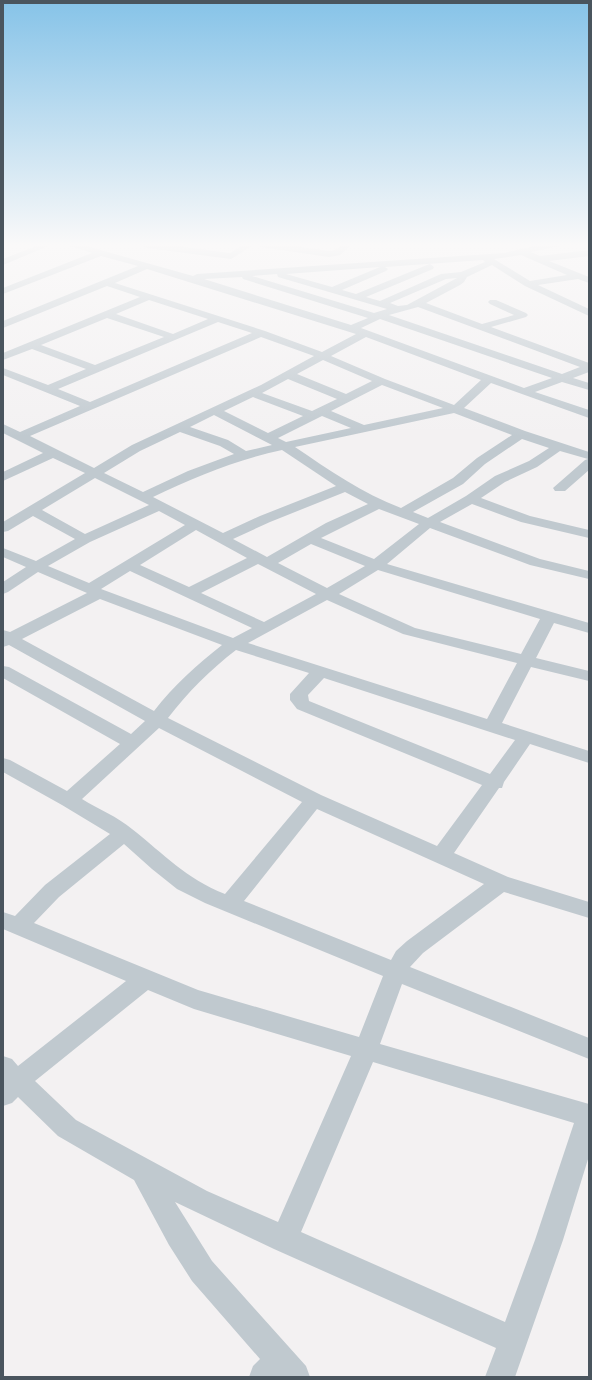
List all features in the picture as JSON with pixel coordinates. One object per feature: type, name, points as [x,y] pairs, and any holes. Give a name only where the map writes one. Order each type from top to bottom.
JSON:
[{"type":"street","points":[[3,325],[44,308]]},
{"type":"street","points":[[3,357],[119,308]]},
{"type":"street","points":[[185,308],[323,356],[381,381],[521,434],[589,456]]},
{"type":"street","points":[[286,308],[365,333],[524,392],[589,414]]},
{"type":"street","points":[[351,308],[589,387]]},
{"type":"street","points":[[351,329],[395,308]]},
{"type":"street","points":[[433,308],[589,367]]},
{"type":"street","points":[[481,326],[523,315],[508,308]]},
{"type":"street","points":[[579,308],[589,313]]},
{"type":"street","points":[[106,314],[173,337]]},
{"type":"street","points":[[48,389],[217,319]]},
{"type":"street","points":[[3,528],[136,448],[253,393],[365,333]]},
{"type":"street","points":[[20,436],[261,334]]},
{"type":"street","points":[[31,345],[95,369]]},
{"type":"street","points":[[524,392],[589,367]]},
{"type":"street","points":[[3,371],[90,406]]},
{"type":"street","points":[[288,375],[314,384],[322,389],[346,398]]},
{"type":"street","points":[[143,498],[181,478],[245,455],[456,409],[489,379]]},
{"type":"street","points":[[268,438],[381,381]]},
{"type":"street","points":[[253,393],[363,429]]},
{"type":"street","points":[[215,411],[284,446],[346,487],[378,504],[535,562],[589,575]]},
{"type":"street","points":[[3,428],[143,498],[327,594],[409,631],[589,676]]},
{"type":"street","points":[[180,428],[224,443],[245,455]]},
{"type":"street","points":[[401,513],[458,481],[481,461],[521,434]]},
{"type":"street","points":[[69,800],[133,744],[157,720],[176,695],[203,668],[234,644],[327,594],[376,565],[428,523],[471,499],[500,479],[533,464],[558,447]]},
{"type":"street","points":[[3,478],[53,453]]},
{"type":"street","points":[[560,488],[589,463]]},
{"type":"street","points":[[222,539],[265,519],[346,487]]},
{"type":"street","points":[[471,499],[526,519],[588,532]]},
{"type":"street","points":[[189,592],[262,560],[309,538],[350,516],[378,504]]},
{"type":"street","points":[[3,588],[36,566],[86,539],[158,506]]},
{"type":"street","points":[[32,510],[86,539]]},
{"type":"street","points":[[5,638],[94,591],[129,564],[195,525]]},
{"type":"street","points":[[309,538],[376,565],[589,628]]},
{"type":"street","points":[[3,552],[94,591],[234,644],[589,757]]},
{"type":"street","points":[[129,564],[265,628]]},
{"type":"street","points":[[492,726],[549,617]]},
{"type":"street","points":[[5,638],[157,720],[314,800],[501,883],[589,910]]},
{"type":"street","points":[[3,671],[133,744]]},
{"type":"street","points":[[320,672],[299,694],[299,700],[303,705],[495,783]]},
{"type":"street","points":[[441,856],[495,783],[526,737]]},
{"type":"street","points":[[3,764],[124,832],[159,864],[184,883],[212,897],[589,1049]]},
{"type":"street","points":[[229,904],[314,800]]},
{"type":"street","points":[[124,832],[10,924],[194,999],[589,1116],[549,1240],[500,1377]]},
{"type":"street","points":[[284,1238],[366,1050],[396,971],[404,957],[415,947],[501,883]]},
{"type":"street","points":[[145,979],[8,1081],[67,1128],[198,1200],[512,1340]]},
{"type":"street","points":[[143,1171],[179,1235],[202,1271],[279,1371]]}]
